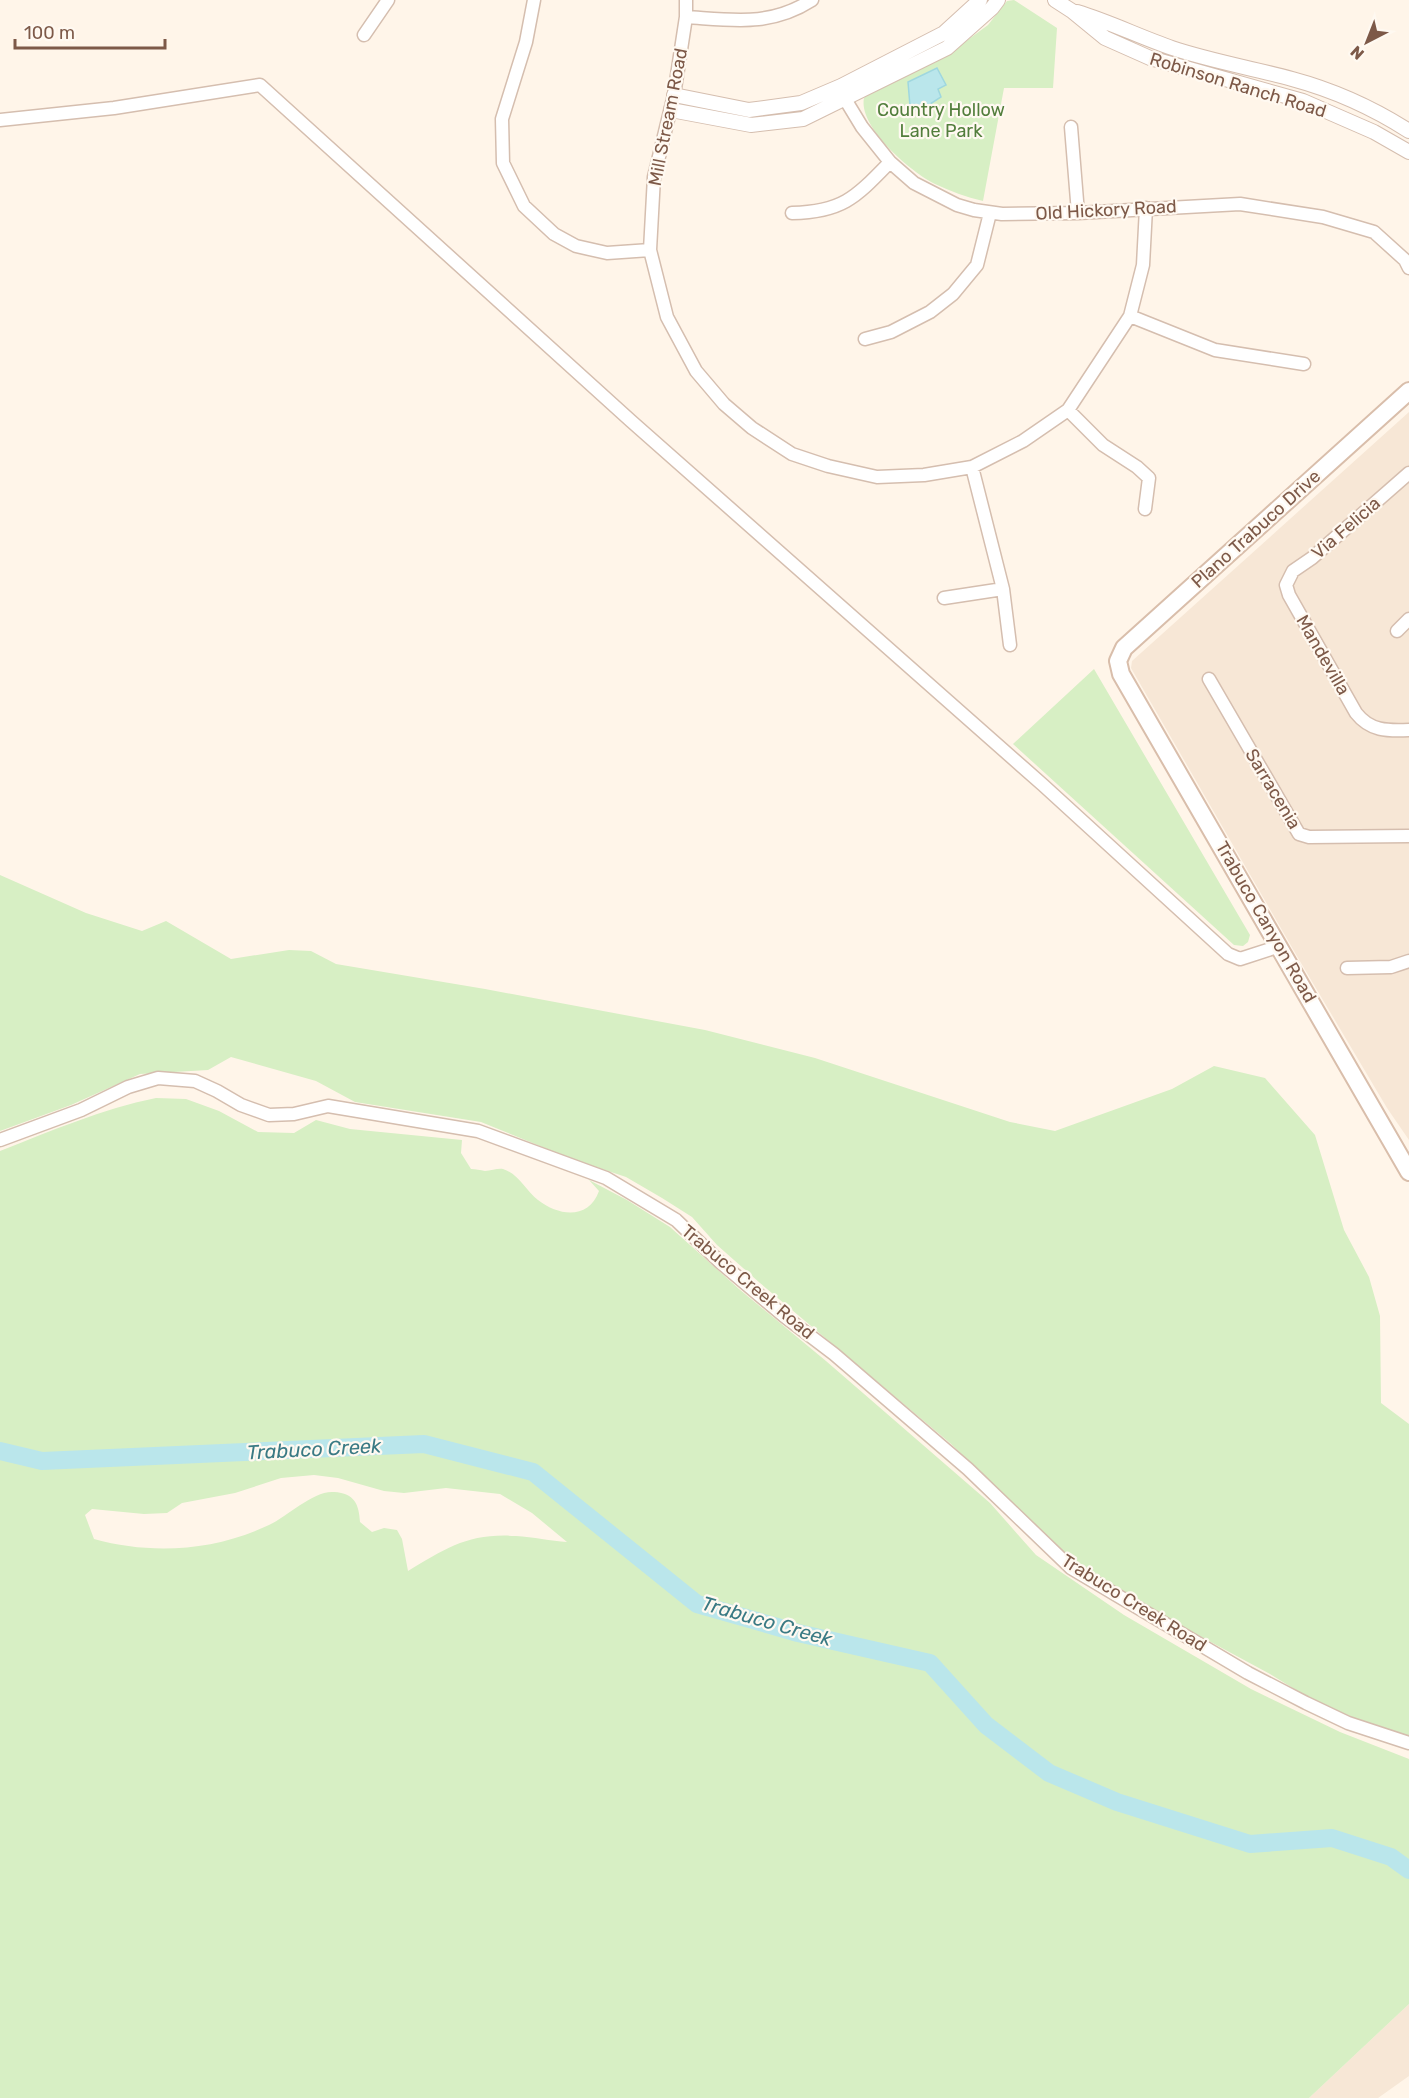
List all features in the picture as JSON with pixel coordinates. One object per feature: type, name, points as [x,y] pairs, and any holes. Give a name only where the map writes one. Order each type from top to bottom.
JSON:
[{"type":"main road","name":"Plano Trabuco Drive","points":[[1121,674],[1118,661],[1124,648],[1409,391]]},
{"type":"main road","name":"Trabuco Canyon Road","points":[[1121,674],[1409,1172]]},
{"type":"street","points":[[364,35],[388,0]]},
{"type":"street","points":[[534,0],[526,42],[502,120],[503,163],[524,206],[554,234],[576,246],[607,253],[650,250]]},
{"type":"street","name":"Mill Stream Road","points":[[686,0],[686,17],[674,95],[654,177],[650,250],[667,317],[696,371],[724,404],[752,428],[792,454],[828,466],[877,477],[924,475],[972,467],[1023,441],[1068,410],[1130,316],[1143,265],[1146,208]]},
{"type":"street","points":[[686,17],[756,21],[774,18],[793,11],[812,0]]},
{"type":"street","points":[[671,110],[751,125],[803,119],[843,92],[944,33],[980,0]]},
{"type":"street","points":[[674,95],[748,110],[801,103],[843,92],[947,48],[998,0]]},
{"type":"street","name":"Robinson Ranch Road","points":[[1055,0],[1105,38],[1149,58],[1303,101],[1374,132],[1409,152]]},
{"type":"street","name":"Robinson Ranch Road","points":[[1072,11],[1106,21],[1172,48],[1345,96],[1409,131]]},
{"type":"street","points":[[0,120],[114,108],[260,85],[631,421],[1043,785],[1228,954],[1240,959],[1280,946]]},
{"type":"street","name":"Old Hickory Road","points":[[843,92],[877,148],[890,162],[914,183],[942,199],[974,210],[990,213],[1078,213],[1240,204],[1323,217],[1374,232],[1405,260],[1409,268]]},
{"type":"street","points":[[1071,127],[1078,213]]},
{"type":"street","points":[[792,213],[816,212],[846,203],[890,162]]},
{"type":"street","points":[[865,339],[891,332],[930,312],[953,294],[977,265],[990,213]]},
{"type":"street","points":[[1130,316],[1215,350],[1304,364]]},
{"type":"street","points":[[1068,410],[1104,445],[1149,478],[1144,509]]},
{"type":"street","points":[[972,467],[1003,589],[1010,645]]},
{"type":"street","name":"Via Felicia","points":[[1286,585],[1293,571],[1407,480]]},
{"type":"street","name":"Mandevilla","points":[[1286,585],[1289,595],[1356,713],[1364,723],[1372,728],[1409,729]]},
{"type":"street","points":[[944,598],[1003,589]]},
{"type":"street","points":[[1397,631],[1409,619]]},
{"type":"street","name":"Sarracenia","points":[[1209,679],[1299,834],[1309,837],[1409,836]]},
{"type":"street","points":[[1347,968],[1391,966],[1409,962]]},
{"type":"street","name":"Trabuco Creek Road","points":[[0,1140],[81,1110],[128,1087],[158,1078],[195,1081],[241,1105],[269,1115],[294,1114],[328,1106],[478,1131],[606,1178],[676,1220],[729,1270],[834,1354],[968,1469],[1071,1568],[1267,1683],[1348,1723],[1409,1743]]},
{"type":"shaded area","points":[[1409,412],[1409,1140],[1387,1108],[1301,963],[1131,668],[1132,661]]},
{"type":"shaded area","points":[[1409,2004],[1409,2076],[1378,2098],[1309,2098]]},
{"type":"green space","name":"Country Hollow Lane Park","points":[[1014,0],[1057,28],[1053,88],[1004,88],[983,201],[935,184],[900,159],[869,122],[864,110],[864,98],[870,92],[954,50],[988,25],[1007,1]]},
{"type":"green space","points":[[1094,669],[1250,935],[1248,942],[1243,946],[1234,945],[1013,744]]},
{"type":"green space","points":[[0,875],[86,913],[142,931],[166,921],[231,959],[289,950],[311,951],[336,964],[705,1030],[815,1058],[1010,1122],[1055,1131],[1172,1089],[1214,1066],[1265,1078],[1315,1135],[1344,1230],[1369,1277],[1380,1316],[1381,1403],[1409,1424],[1409,1739],[1322,1706],[1270,1674],[1144,1606],[1068,1560],[950,1443],[760,1283],[717,1245],[692,1217],[626,1177],[572,1159],[481,1122],[355,1102],[316,1081],[231,1057],[208,1070],[140,1074],[71,1105],[0,1131]]},
{"type":"green space","points":[[156,1098],[186,1099],[219,1111],[258,1132],[294,1133],[316,1120],[350,1129],[462,1140],[461,1153],[471,1169],[509,1171],[538,1200],[555,1210],[573,1212],[588,1207],[599,1191],[589,1180],[670,1227],[739,1289],[990,1503],[1036,1555],[1124,1615],[1251,1689],[1340,1732],[1409,1759],[1409,2004],[1309,2098],[0,2098],[0,1151],[77,1121]],"holes":[[[314,1475],[338,1478],[384,1491],[404,1493],[446,1488],[500,1494],[532,1513],[567,1542],[516,1536],[484,1537],[447,1549],[408,1571],[402,1539],[397,1530],[384,1528],[372,1532],[360,1522],[357,1505],[351,1497],[341,1493],[326,1492],[318,1495],[269,1525],[248,1534],[183,1548],[138,1547],[94,1539],[85,1515],[92,1509],[144,1514],[167,1513],[182,1503],[235,1493],[281,1478]]]},
{"type":"water","points":[[937,68],[946,85],[938,89],[941,97],[921,110],[913,110],[910,106],[908,82]]},
{"type":"waterway","name":"Trabuco Creek","points":[[0,1451],[42,1461],[424,1444],[533,1472],[697,1604],[798,1633],[930,1663],[986,1725],[1049,1773],[1117,1802],[1250,1844],[1332,1838],[1391,1857],[1409,1870]]}]
